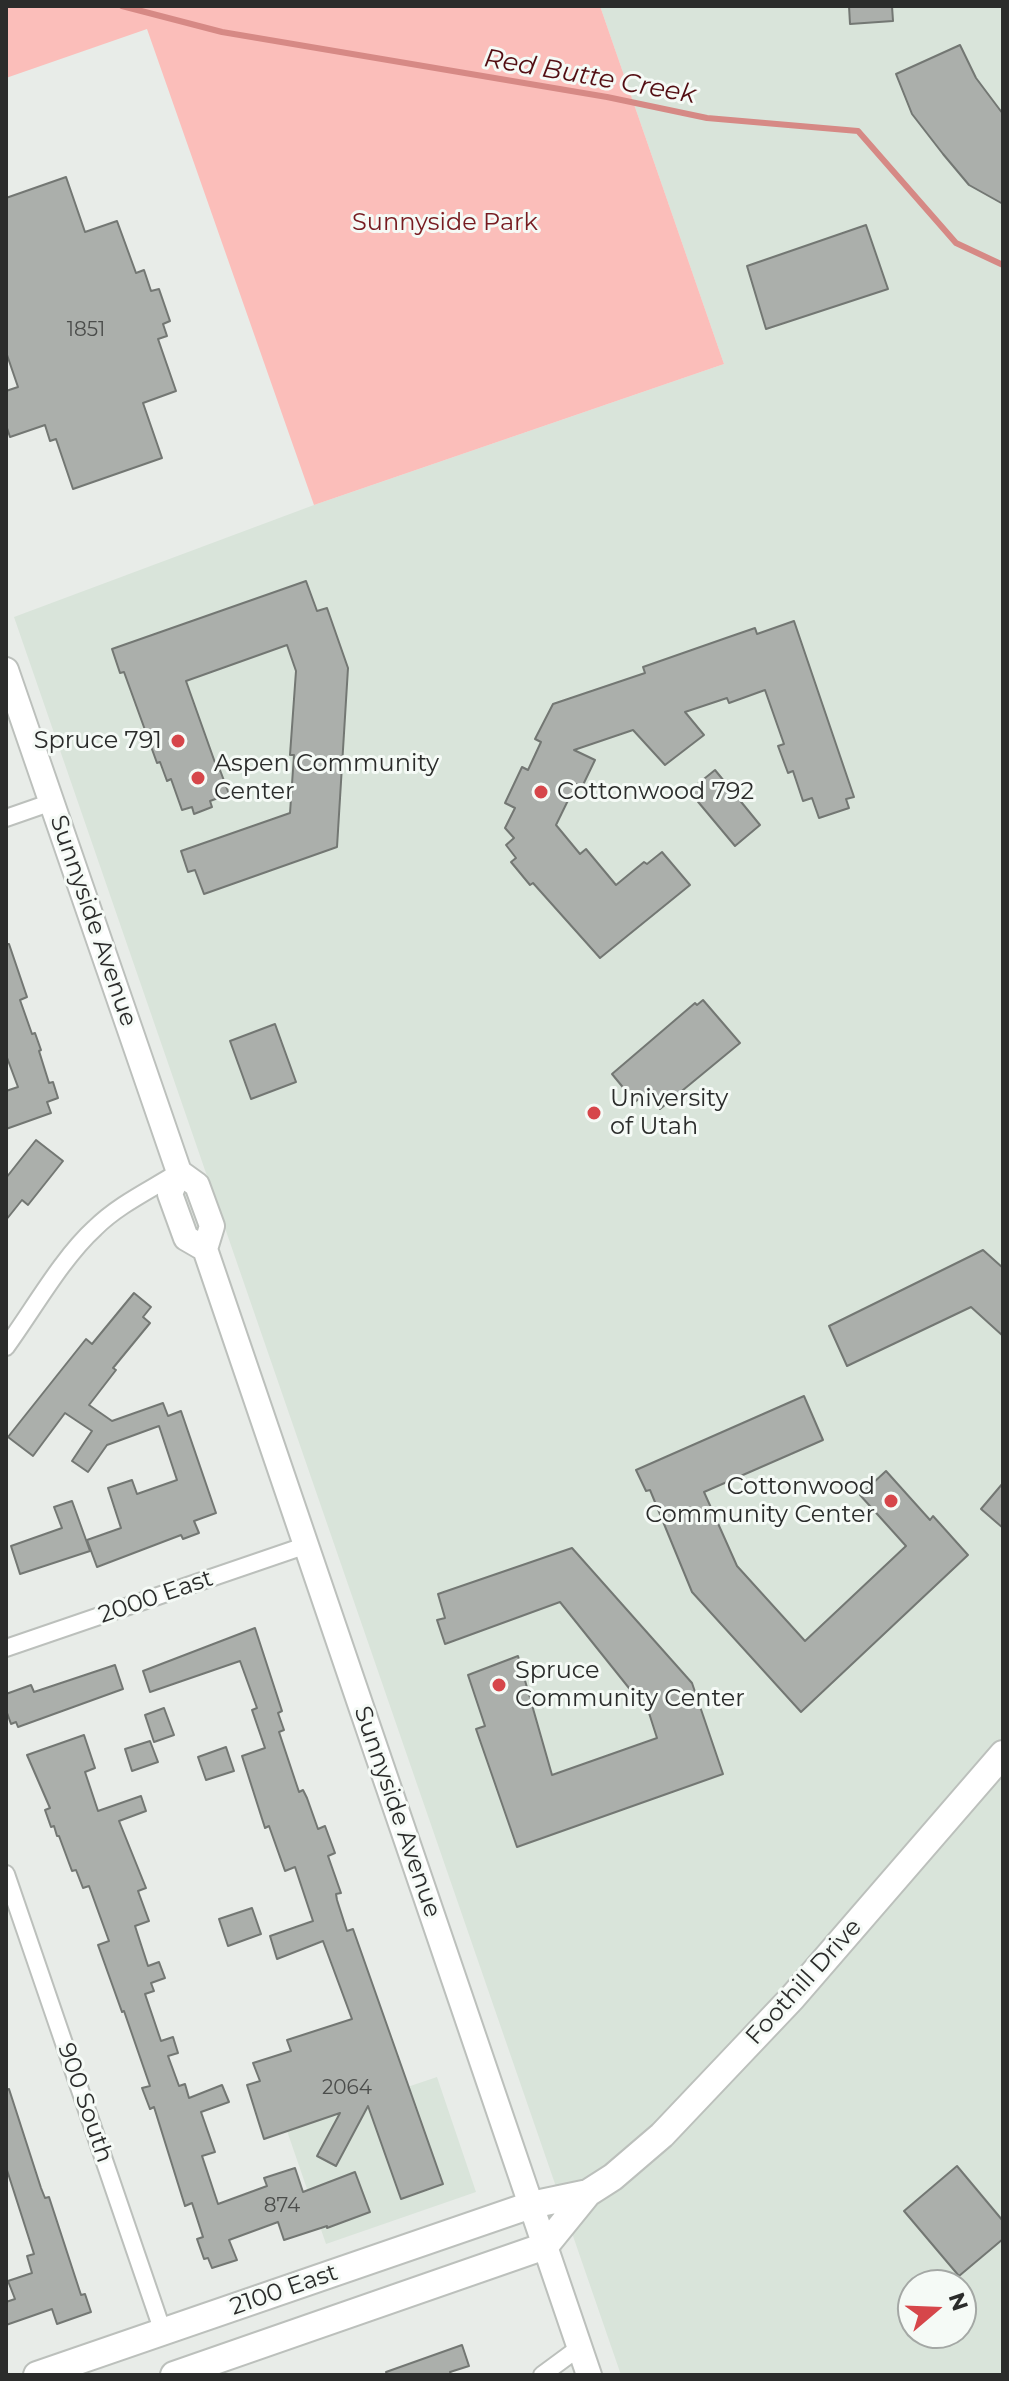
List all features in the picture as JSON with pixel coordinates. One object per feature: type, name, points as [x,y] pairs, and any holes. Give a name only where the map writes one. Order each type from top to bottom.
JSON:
[{"type":"main road","name":"Sunnyside Avenue","points":[[6,670],[179,1172],[197,1185],[212,1226],[205,1249],[589,2375]]},
{"type":"main road","name":"Foothill Drive","points":[[545,2246],[588,2193],[613,2177],[662,2135],[792,1998],[1003,1754]]},
{"type":"main road","name":"Foothill Drive","points":[[531,2205],[588,2193]]},
{"type":"main road","name":"2100 East","points":[[37,2375],[531,2205]]},
{"type":"main road","name":"2100 East","points":[[177,2374],[545,2246]]},
{"type":"street","points":[[6,818],[52,802]]},
{"type":"street","points":[[6,1347],[94,1228],[179,1172]]},
{"type":"street","name":"2000 East","points":[[6,1648],[307,1545]]},
{"type":"street","name":"900 South","points":[[6,1874],[163,2332]]},
{"type":"street","points":[[542,2375],[580,2347]]},
{"type":"shaded area","name":"University of Utah","points":[[600,6],[1003,6],[1003,2375],[621,2375],[14,617],[314,505],[724,364]]},
{"type":"shaded area","points":[[437,2077],[476,2192],[326,2244],[286,2128]]},
{"type":"green space","name":"Sunnyside Park","points":[[6,6],[600,6],[724,364],[314,505],[147,29],[6,78]]},
{"type":"building","points":[[849,6],[892,6],[893,21],[850,24]]},
{"type":"building","points":[[960,45],[976,78],[1003,114],[1003,204],[969,185],[943,154],[912,114],[896,74]]},
{"type":"building","points":[[66,177],[85,232],[117,221],[136,273],[144,270],[151,291],[159,289],[170,321],[163,324],[167,336],[158,339],[176,391],[143,403],[162,458],[73,489],[56,439],[50,441],[45,425],[10,437],[6,425],[6,391],[18,387],[6,352],[6,198]]},
{"type":"building","points":[[866,225],[888,289],[766,329],[747,266]]},
{"type":"building","name":"Spruce 791","points":[[306,581],[317,611],[327,608],[348,668],[337,847],[204,894],[195,870],[188,872],[181,851],[290,813],[294,755],[290,755],[296,671],[287,645],[186,681],[229,794],[210,801],[212,807],[194,814],[192,807],[182,810],[171,779],[167,781],[160,762],[157,763],[124,672],[120,673],[112,649]]},
{"type":"building","name":"Cottonwood 792","points":[[794,621],[854,797],[846,799],[849,808],[819,818],[812,798],[803,801],[793,771],[788,773],[778,746],[784,744],[765,690],[729,703],[727,698],[685,712],[704,735],[665,765],[633,730],[574,750],[595,760],[582,787],[576,784],[556,825],[580,854],[586,849],[616,885],[662,852],[690,885],[600,958],[533,883],[530,885],[511,862],[516,858],[506,845],[514,838],[505,828],[515,808],[505,803],[522,767],[528,770],[541,742],[535,739],[553,704],[645,673],[643,667],[755,628],[757,634]]},
{"type":"building","points":[[715,770],[760,825],[735,846],[689,791]]},
{"type":"building","points":[[6,944],[9,944],[27,997],[20,1000],[41,1050],[49,1083],[53,1082],[58,1098],[47,1102],[51,1113],[6,1129],[6,1091],[18,1087],[6,1055]]},
{"type":"building","points":[[703,1000],[740,1043],[660,1109],[647,1092],[635,1102],[612,1074],[695,1003],[697,1005]]},
{"type":"building","points":[[275,1024],[296,1082],[251,1099],[230,1041]]},
{"type":"building","points":[[36,1140],[63,1161],[28,1205],[22,1200],[6,1220],[6,1178]]},
{"type":"building","points":[[983,1250],[1003,1268],[1003,1336],[971,1307],[847,1366],[829,1326]]},
{"type":"building","points":[[134,1293],[151,1307],[143,1317],[150,1323],[113,1368],[116,1370],[89,1405],[112,1421],[163,1403],[168,1416],[181,1411],[216,1513],[194,1521],[199,1533],[183,1539],[181,1535],[97,1567],[87,1540],[121,1528],[108,1488],[132,1480],[137,1494],[177,1480],[159,1426],[107,1445],[88,1472],[72,1461],[92,1431],[65,1413],[33,1456],[8,1437],[86,1339],[92,1344]]},
{"type":"building","points":[[804,1396],[823,1440],[704,1492],[737,1566],[805,1641],[906,1546],[860,1495],[886,1471],[930,1520],[933,1516],[968,1555],[801,1712],[692,1592],[650,1490],[646,1491],[636,1470]]},
{"type":"building","points":[[1003,1483],[1003,1528],[981,1509]]},
{"type":"building","points":[[72,1501],[90,1551],[20,1574],[11,1546],[62,1528],[54,1507]]},
{"type":"building","points":[[572,1548],[692,1683],[723,1774],[517,1847],[476,1729],[485,1726],[468,1675],[518,1656],[552,1775],[657,1738],[649,1713],[560,1602],[445,1644],[437,1620],[445,1618],[438,1594]]},
{"type":"building","points":[[255,1628],[282,1711],[278,1713],[284,1730],[279,1732],[299,1792],[303,1790],[318,1829],[325,1826],[335,1853],[328,1856],[341,1893],[336,1894],[347,1931],[353,1929],[443,2184],[401,2199],[368,2106],[336,2166],[317,2156],[340,2113],[264,2139],[247,2085],[260,2081],[253,2063],[291,2051],[287,2040],[352,2019],[323,1941],[277,1959],[270,1936],[313,1921],[295,1867],[285,1871],[269,1826],[265,1828],[242,1756],[265,1748],[252,1710],[257,1708],[240,1661],[150,1692],[143,1671]]},
{"type":"building","points":[[115,1665],[123,1689],[18,1727],[16,1722],[11,1724],[6,1710],[6,1694],[31,1685],[34,1692]]},
{"type":"building","points":[[164,1708],[174,1735],[154,1742],[145,1715]]},
{"type":"building","points":[[84,1735],[95,1768],[85,1772],[98,1811],[141,1796],[146,1811],[119,1821],[146,1888],[138,1891],[149,1921],[135,1926],[148,1966],[159,1962],[165,1978],[151,1983],[154,1991],[145,1994],[161,2041],[173,2037],[178,2053],[168,2056],[179,2086],[185,2084],[189,2098],[222,2085],[229,2102],[201,2112],[215,2152],[202,2156],[218,2204],[267,2186],[264,2178],[295,2168],[303,2192],[355,2172],[370,2212],[284,2240],[278,2222],[229,2240],[237,2260],[212,2268],[208,2258],[204,2259],[197,2239],[203,2237],[192,2203],[185,2206],[154,2107],[150,2109],[142,2088],[150,2086],[98,1945],[109,1941],[89,1886],[83,1888],[76,1870],[72,1871],[59,1836],[54,1826],[51,1827],[45,1810],[50,1808],[27,1755]]},
{"type":"building","points":[[150,1741],[158,1762],[132,1771],[125,1749]]},
{"type":"building","points":[[226,1747],[234,1771],[206,1780],[198,1757]]},
{"type":"building","points":[[252,1908],[261,1934],[228,1946],[219,1919]]},
{"type":"building","points":[[9,2089],[41,2188],[45,2198],[49,2197],[81,2295],[85,2294],[91,2312],[57,2324],[52,2309],[6,2325],[6,2302],[15,2299],[8,2281],[32,2273],[27,2256],[34,2254],[6,2167],[6,2090]]},
{"type":"building","points":[[957,2166],[1003,2221],[1003,2239],[967,2269],[953,2269],[904,2211]]},
{"type":"building","points":[[462,2345],[469,2366],[450,2372],[451,2375],[387,2375],[386,2372]]},
{"type":"waterway","name":"Red Butte Creek","points":[[122,6],[222,32],[607,97],[707,118],[858,131],[956,243],[1003,265]]},
{"type":"place","name":"Spruce 791","points":[[178,741]]},
{"type":"place","name":"Aspen Community Center","points":[[198,778]]},
{"type":"place","name":"Cottonwood 792","points":[[541,792]]},
{"type":"place","name":"University of Utah","points":[[594,1113]]},
{"type":"place","name":"Cottonwood Community Center","points":[[891,1501]]},
{"type":"place","name":"Spruce Community Center","points":[[499,1685]]}]
